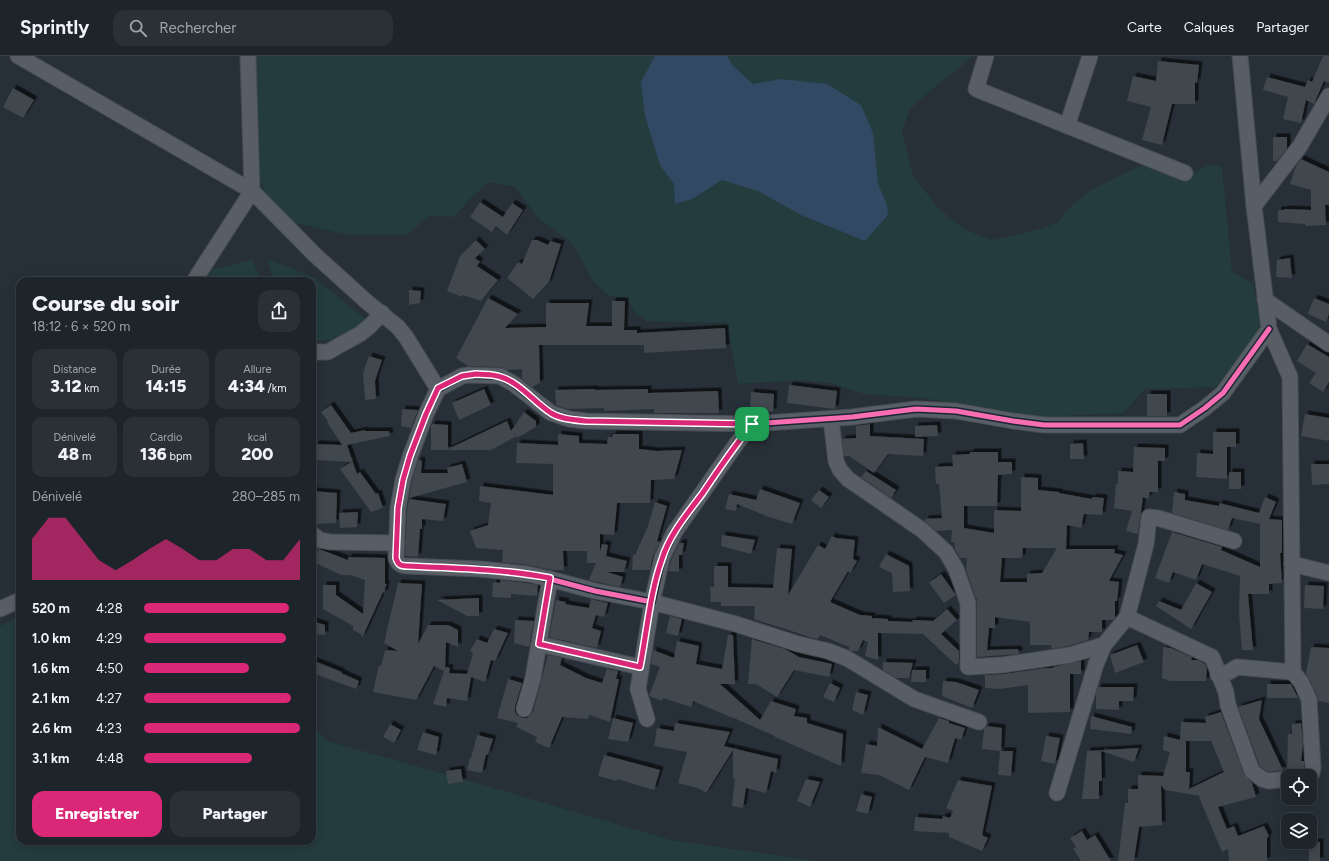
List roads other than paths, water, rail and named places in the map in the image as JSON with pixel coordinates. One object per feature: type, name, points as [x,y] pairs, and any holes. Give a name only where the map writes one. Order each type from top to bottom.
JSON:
[{"type":"street","points":[[18,56],[252,191],[316,255],[398,327],[406,337],[438,388]]},
{"type":"street","points":[[197,277],[252,191],[248,56]]},
{"type":"street","points":[[986,56],[976,89],[1185,173]]},
{"type":"street","points":[[1067,126],[1090,56]]},
{"type":"street","points":[[1240,56],[1254,206],[1269,329],[1290,377],[1293,672],[1301,682],[1309,699],[1313,769]]},
{"type":"street","points":[[1254,206],[1300,146],[1329,96]]},
{"type":"street","points":[[1265,300],[1329,344]]},
{"type":"street","points":[[316,352],[328,352],[360,334],[382,313]]},
{"type":"street","points":[[979,722],[914,699],[852,662],[828,651],[798,644],[736,624],[652,602],[596,591],[550,578],[528,574],[480,569],[402,566],[398,563],[396,558],[398,508],[403,480],[410,456],[438,388],[462,376],[500,376],[514,384],[551,413],[569,419],[586,421],[752,424],[831,419],[916,409],[956,411],[1044,425],[1180,425],[1205,408],[1223,393],[1269,329]]},
{"type":"street","points":[[831,419],[836,461],[840,470],[848,479],[922,530],[946,552],[956,569],[968,603],[968,667],[1003,665],[1070,655],[1104,645]]},
{"type":"street","points":[[647,718],[638,689],[640,667],[662,558],[674,533],[752,424]]},
{"type":"street","points":[[1057,793],[1090,682],[1104,645],[1127,617],[1146,544],[1149,517],[1158,518],[1234,541]]},
{"type":"street","points":[[316,537],[320,540],[330,542],[397,543]]},
{"type":"street","points":[[1292,564],[1329,573]]},
{"type":"street","points":[[524,709],[533,678],[550,578]]},
{"type":"street","points":[[0,609],[16,602]]},
{"type":"street","points":[[1127,617],[1212,657],[1226,692],[1228,705],[1252,771],[1262,779],[1269,781],[1281,780]]},
{"type":"street","points":[[539,644],[640,667]]},
{"type":"street","points":[[1218,675],[1229,672],[1237,667],[1293,672]]},
{"type":"water","points":[[655,56],[727,56],[733,66],[753,84],[781,79],[827,84],[861,105],[873,133],[878,184],[887,205],[888,215],[865,241],[801,215],[758,191],[722,180],[692,199],[675,204],[674,184],[660,165],[645,116],[641,82]]}]
